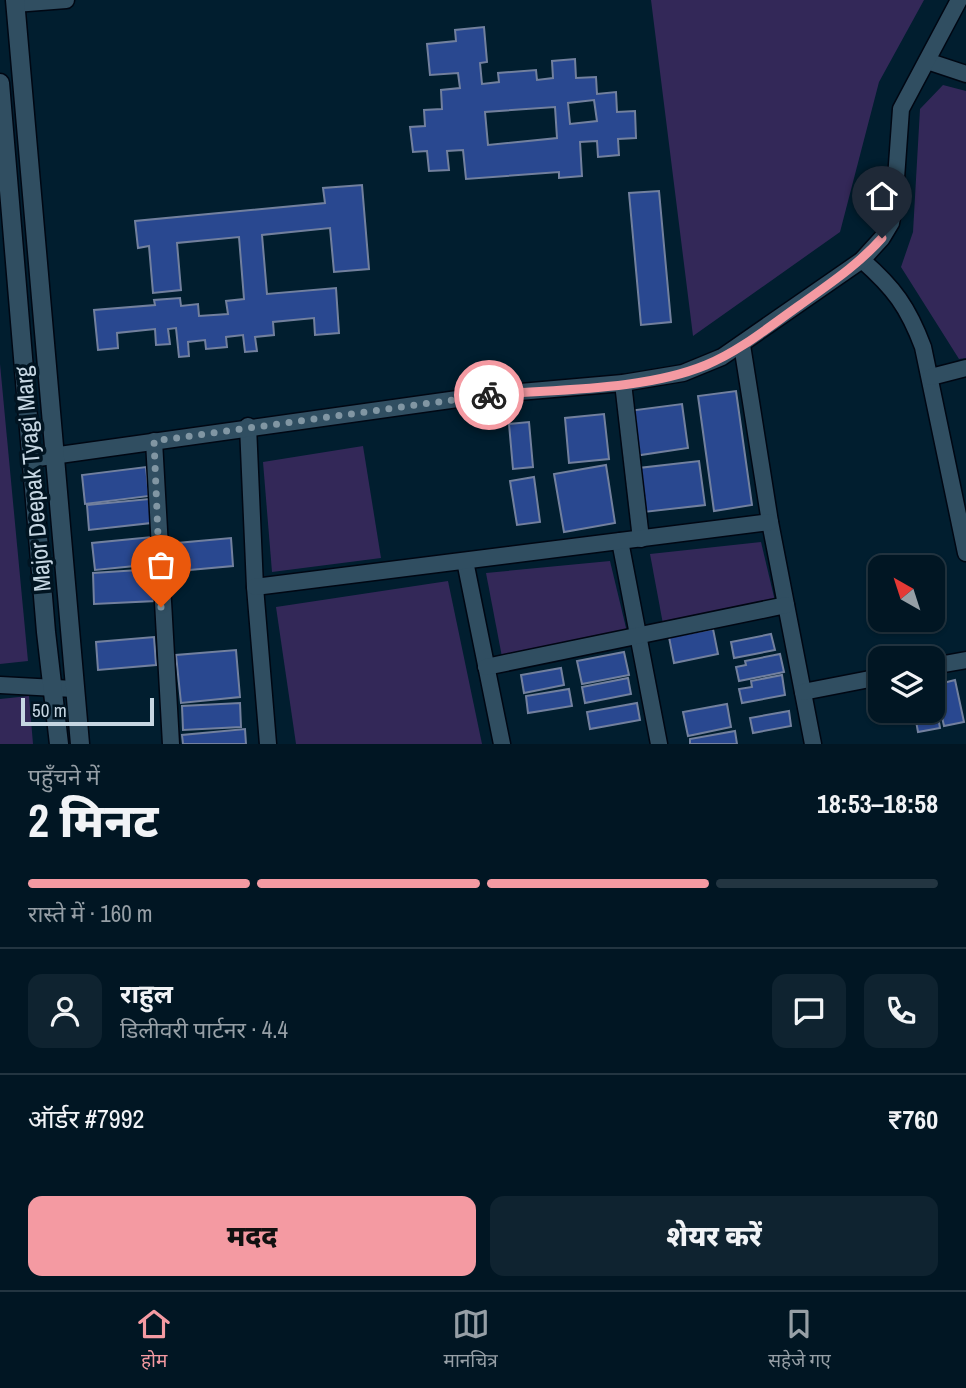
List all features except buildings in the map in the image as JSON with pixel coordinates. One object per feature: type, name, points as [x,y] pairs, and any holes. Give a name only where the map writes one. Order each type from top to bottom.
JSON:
[{"type":"street","points":[[15,2],[65,0]]},
{"type":"street","points":[[31,459],[248,426],[486,395],[623,383],[683,373],[705,365],[742,345],[862,260],[891,223],[901,109],[959,0]]},
{"type":"street","name":"Major Deepak Tyagi Marg","points":[[15,2],[80,744]]},
{"type":"street","points":[[927,61],[966,74]]},
{"type":"street","name":"Major Deepak Tyagi Marg","points":[[0,83],[31,459],[59,744]]},
{"type":"street","points":[[862,260],[890,285],[911,314],[931,377],[966,554]]},
{"type":"street","points":[[742,345],[771,522],[813,744]]},
{"type":"street","points":[[931,377],[966,368]]},
{"type":"street","points":[[623,383],[641,539]]},
{"type":"street","points":[[248,426],[255,587],[268,744]]},
{"type":"street","points":[[154,441],[171,744]]},
{"type":"street","points":[[255,587],[771,522]]},
{"type":"street","points":[[620,541],[659,744]]},
{"type":"street","points":[[465,561],[502,744]]},
{"type":"street","points":[[486,667],[786,605]]},
{"type":"street","points":[[945,664],[966,660]]},
{"type":"street","points":[[803,692],[868,679]]},
{"type":"street","points":[[0,685],[74,689]]},
{"type":"shaded area","points":[[651,0],[924,0],[879,82],[840,232],[693,336]]},
{"type":"shaded area","points":[[943,85],[966,91],[966,358],[959,359],[901,267],[913,232],[920,109]]},
{"type":"shaded area","points":[[0,364],[28,661],[0,664]]},
{"type":"shaded area","points":[[363,446],[381,558],[272,572],[263,462]]},
{"type":"shaded area","points":[[761,542],[775,601],[663,624],[650,554]]},
{"type":"shaded area","points":[[610,561],[627,632],[502,657],[486,573]]},
{"type":"shaded area","points":[[448,581],[482,744],[296,744],[276,607]]},
{"type":"shaded area","points":[[29,696],[33,744],[0,744],[0,699]]},
{"type":"way so far","points":[[161,607],[154,441],[489,395]]},
{"type":"route","points":[[489,395],[623,383],[683,373],[705,365],[742,345],[862,260],[882,238]]}]
